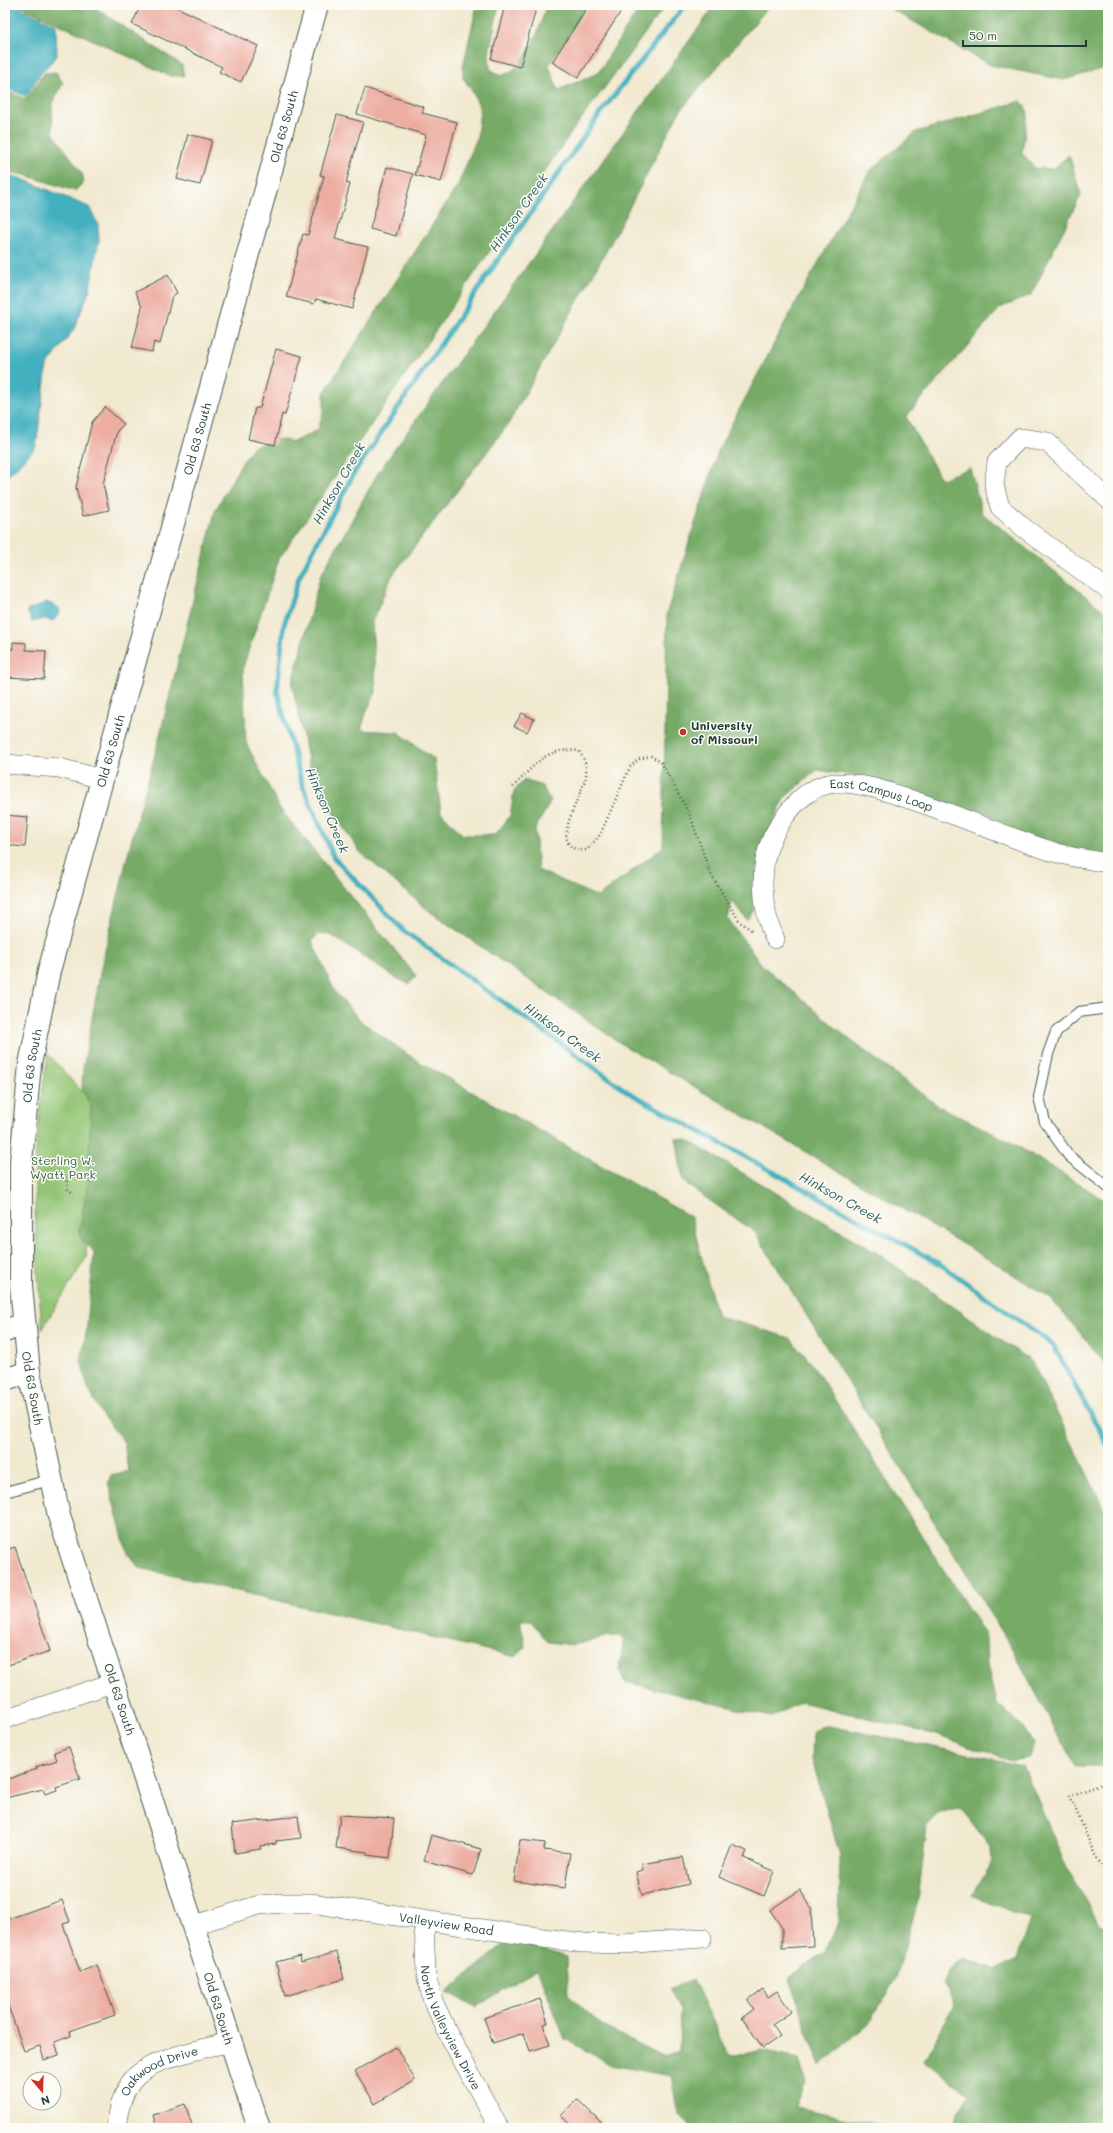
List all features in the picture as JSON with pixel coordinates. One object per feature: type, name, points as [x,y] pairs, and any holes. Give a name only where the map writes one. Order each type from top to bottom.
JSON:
[{"type":"main road","name":"Old 63 South","points":[[259,2128],[115,1682],[59,1516],[50,1480],[29,1372],[14,1328],[21,1285],[21,1162],[30,1064],[49,971],[317,5]]},
{"type":"main road","points":[[5,1380],[29,1372]]},
{"type":"street","points":[[1108,499],[1047,442],[1020,438],[997,462],[994,485],[1000,507],[1024,528],[1108,590]]},
{"type":"street","points":[[5,764],[59,768],[102,779]]},
{"type":"street","name":"East Campus Loop","points":[[773,935],[767,922],[763,896],[764,870],[770,842],[781,820],[804,795],[820,788],[838,783],[880,789],[951,812],[1058,854],[1108,863]]},
{"type":"street","points":[[5,1719],[115,1682]]},
{"type":"street","name":"Valleyview Road","points":[[194,1925],[259,1905],[311,1903],[424,1921],[584,1942],[623,1944],[702,1938]]},
{"type":"street","name":"North Valleyview Drive","points":[[424,1921],[426,1975],[433,2001],[449,2035],[499,2128]]},
{"type":"street","name":"Oakwood Drive","points":[[116,2128],[122,2098],[130,2083],[140,2073],[166,2061],[230,2042]]},
{"type":"lane","points":[[1108,1008],[1079,1012],[1056,1032],[1048,1054],[1040,1097],[1045,1122],[1068,1156],[1108,1187]]},
{"type":"lane","points":[[5,1492],[50,1480]]},
{"type":"path","points":[[513,786],[545,755],[566,749],[579,751],[586,762],[586,778],[575,802],[566,836],[569,846],[575,850],[587,850],[600,835],[630,767],[639,759],[651,756],[661,762],[690,815],[710,873],[740,922],[752,931],[773,935]]},
{"type":"path","points":[[59,1172],[66,1178],[68,1189],[74,1194]]},
{"type":"path","points":[[1108,1782],[1070,1796],[1095,1855],[1108,1874]]},
{"type":"green space","points":[[18,5],[91,5],[182,65],[184,76],[170,76]]},
{"type":"green space","points":[[477,5],[499,5],[489,54],[490,69],[501,76],[510,72],[525,56],[536,35],[546,5],[587,5],[549,65],[558,90],[598,73],[641,5],[666,5],[573,130],[279,559],[243,667],[246,743],[281,810],[416,976],[409,984],[396,978],[331,935],[318,934],[312,941],[335,992],[363,1023],[416,1060],[691,1217],[717,1316],[790,1338],[812,1364],[986,1636],[987,1666],[996,1702],[1022,1726],[1034,1744],[1029,1757],[1011,1760],[936,1735],[801,1702],[771,1717],[625,1682],[619,1669],[624,1636],[610,1636],[573,1645],[548,1642],[530,1620],[521,1620],[521,1627],[526,1647],[516,1657],[140,1568],[127,1553],[108,1482],[111,1475],[128,1471],[124,1442],[102,1415],[88,1388],[81,1361],[86,1334],[94,1253],[90,1247],[83,1242],[79,1233],[88,1181],[91,1106],[82,1089],[83,1069],[102,963],[131,842],[156,751],[215,511],[240,466],[253,447],[280,439],[293,442],[318,430],[324,409],[324,393],[458,185],[477,138],[480,108],[471,89],[463,78],[463,66]]},
{"type":"green space","points":[[715,5],[770,5],[680,111],[608,248],[507,426],[392,576],[372,622],[376,692],[367,710],[361,730],[398,732],[434,759],[441,812],[463,835],[495,835],[510,816],[514,791],[524,780],[542,786],[551,801],[535,829],[538,870],[598,897],[663,847],[667,612],[719,448],[795,304],[870,171],[916,132],[1021,101],[1028,112],[1022,153],[1035,168],[1053,169],[1069,155],[1081,195],[1031,295],[1000,308],[906,417],[941,479],[970,468],[982,513],[1108,614],[1108,857],[1060,849],[876,779],[817,770],[784,798],[759,853],[754,910],[747,920],[732,901],[728,919],[762,965],[849,1039],[937,1105],[1011,1142],[1108,1202],[1108,1366],[1051,1299],[1000,1266],[623,1045],[429,911],[360,852],[313,783],[292,684],[320,577],[379,471]]},
{"type":"green space","points":[[884,5],[1108,5],[1108,67],[1064,80],[990,65]]},
{"type":"green space","points":[[56,72],[63,83],[52,105],[53,133],[82,173],[84,182],[75,191],[25,175],[5,171],[5,91],[26,99],[44,73]]},
{"type":"green space","name":"Sterling W. Wyatt Park","points":[[48,1054],[95,1106],[86,1258],[42,1329],[36,1232],[35,1173],[38,1128]]},
{"type":"green space","points":[[676,1138],[687,1140],[877,1253],[1032,1362],[1108,1516],[1108,1766],[1075,1766],[1009,1643],[755,1232],[683,1182]]},
{"type":"green space","points":[[824,1725],[1023,1765],[1064,1862],[1099,1924],[1108,1928],[1108,2128],[951,2128],[969,2094],[923,2061],[955,2005],[943,1983],[948,1971],[963,1959],[995,1970],[1017,1959],[1030,1919],[972,1895],[992,1861],[991,1847],[961,1809],[940,1812],[927,1826],[918,1901],[896,1978],[869,2023],[820,2066],[789,1978],[826,1951],[838,1921],[840,1856],[812,1759],[813,1731]]},
{"type":"green space","points":[[510,1940],[567,1957],[568,1994],[602,2026],[664,2057],[679,2050],[680,2008],[669,1989],[693,1979],[729,2055],[736,2056],[762,2050],[798,2058],[805,2083],[795,2107],[894,2128],[692,2128],[678,2114],[671,2076],[611,2065],[565,2039],[537,1969],[476,2007],[446,1992]]},
{"type":"water","points":[[5,5],[14,5],[56,25],[57,56],[41,73],[26,96],[5,88]]},
{"type":"water","points":[[5,175],[20,178],[89,207],[98,224],[99,240],[89,292],[74,329],[47,366],[36,447],[9,475],[5,474]]},
{"type":"water","points":[[47,602],[59,608],[60,614],[53,621],[44,619],[32,622],[27,611]]},
{"type":"building","points":[[141,5],[172,5],[258,46],[241,82],[219,72],[222,67],[132,24]]},
{"type":"building","points":[[505,5],[537,5],[520,67],[491,59]]},
{"type":"building","points":[[589,5],[625,5],[578,78],[552,62]]},
{"type":"building","points":[[365,88],[424,107],[422,113],[457,122],[441,182],[415,175],[426,135],[357,114]]},
{"type":"building","points":[[337,115],[363,122],[346,183],[350,184],[335,239],[368,247],[352,309],[316,299],[314,304],[286,297],[303,234],[308,235],[324,176],[320,175]]},
{"type":"building","points":[[188,134],[212,140],[200,185],[177,179]]},
{"type":"building","points":[[387,167],[413,174],[396,236],[370,229]]},
{"type":"building","points":[[168,275],[177,293],[172,296],[160,344],[154,342],[152,352],[132,348],[142,307],[135,292]]},
{"type":"building","points":[[276,349],[302,356],[285,415],[282,414],[275,445],[248,439],[255,408],[260,408]]},
{"type":"building","points":[[105,407],[124,424],[117,431],[103,484],[109,510],[83,516],[76,487],[92,422]]},
{"type":"building","points":[[13,642],[26,643],[26,650],[46,651],[44,679],[5,677],[5,649],[13,649]]},
{"type":"building","points":[[522,713],[534,719],[527,732],[514,726]]},
{"type":"building","points":[[5,815],[28,817],[25,847],[5,845]]},
{"type":"building","points":[[15,1547],[50,1651],[5,1666],[5,1550]]},
{"type":"building","points":[[69,1747],[80,1779],[56,1787],[57,1790],[45,1794],[43,1789],[5,1798],[5,1780],[37,1769],[36,1767],[57,1760],[54,1752]]},
{"type":"building","points":[[340,1815],[394,1818],[390,1858],[367,1855],[367,1852],[336,1848]]},
{"type":"building","points":[[298,1816],[301,1838],[276,1841],[276,1844],[261,1846],[261,1849],[235,1853],[232,1824]]},
{"type":"building","points":[[431,1835],[481,1849],[473,1875],[424,1861]]},
{"type":"building","points":[[520,1840],[545,1843],[544,1850],[570,1853],[565,1888],[514,1881]]},
{"type":"building","points":[[732,1845],[747,1851],[744,1858],[774,1871],[764,1896],[719,1877]]},
{"type":"building","points":[[683,1857],[689,1884],[642,1895],[636,1872],[643,1870],[642,1864]]},
{"type":"building","points":[[800,1890],[811,1907],[813,1946],[782,1948],[782,1928],[770,1910]]},
{"type":"building","points":[[62,1900],[70,1922],[63,1924],[80,1972],[97,1965],[115,2015],[70,2031],[71,2036],[55,2042],[59,2055],[44,2060],[40,2046],[24,2051],[5,1997],[5,1920]]},
{"type":"building","points":[[337,1952],[344,1979],[285,1996],[276,1962],[300,1956],[301,1962]]},
{"type":"building","points":[[763,1989],[768,1997],[777,1991],[791,2012],[772,2025],[780,2036],[763,2048],[742,2018],[754,2009],[748,2000]]},
{"type":"building","points":[[540,1999],[548,2023],[543,2024],[550,2045],[530,2051],[524,2033],[493,2043],[484,2018]]},
{"type":"building","points":[[396,2047],[415,2080],[375,2104],[355,2071]]},
{"type":"building","points":[[577,2099],[607,2128],[574,2128],[561,2116]]},
{"type":"building","points":[[185,2104],[193,2128],[157,2128],[153,2115]]},
{"type":"waterway","name":"Hinkson Creek","points":[[685,5],[599,115],[504,251],[354,473],[299,577],[284,625],[277,691],[302,784],[334,858],[404,931],[628,1092],[940,1264],[1053,1345],[1108,1446]]},
{"type":"place","name":"University of Missouri","points":[[683,732]]}]
